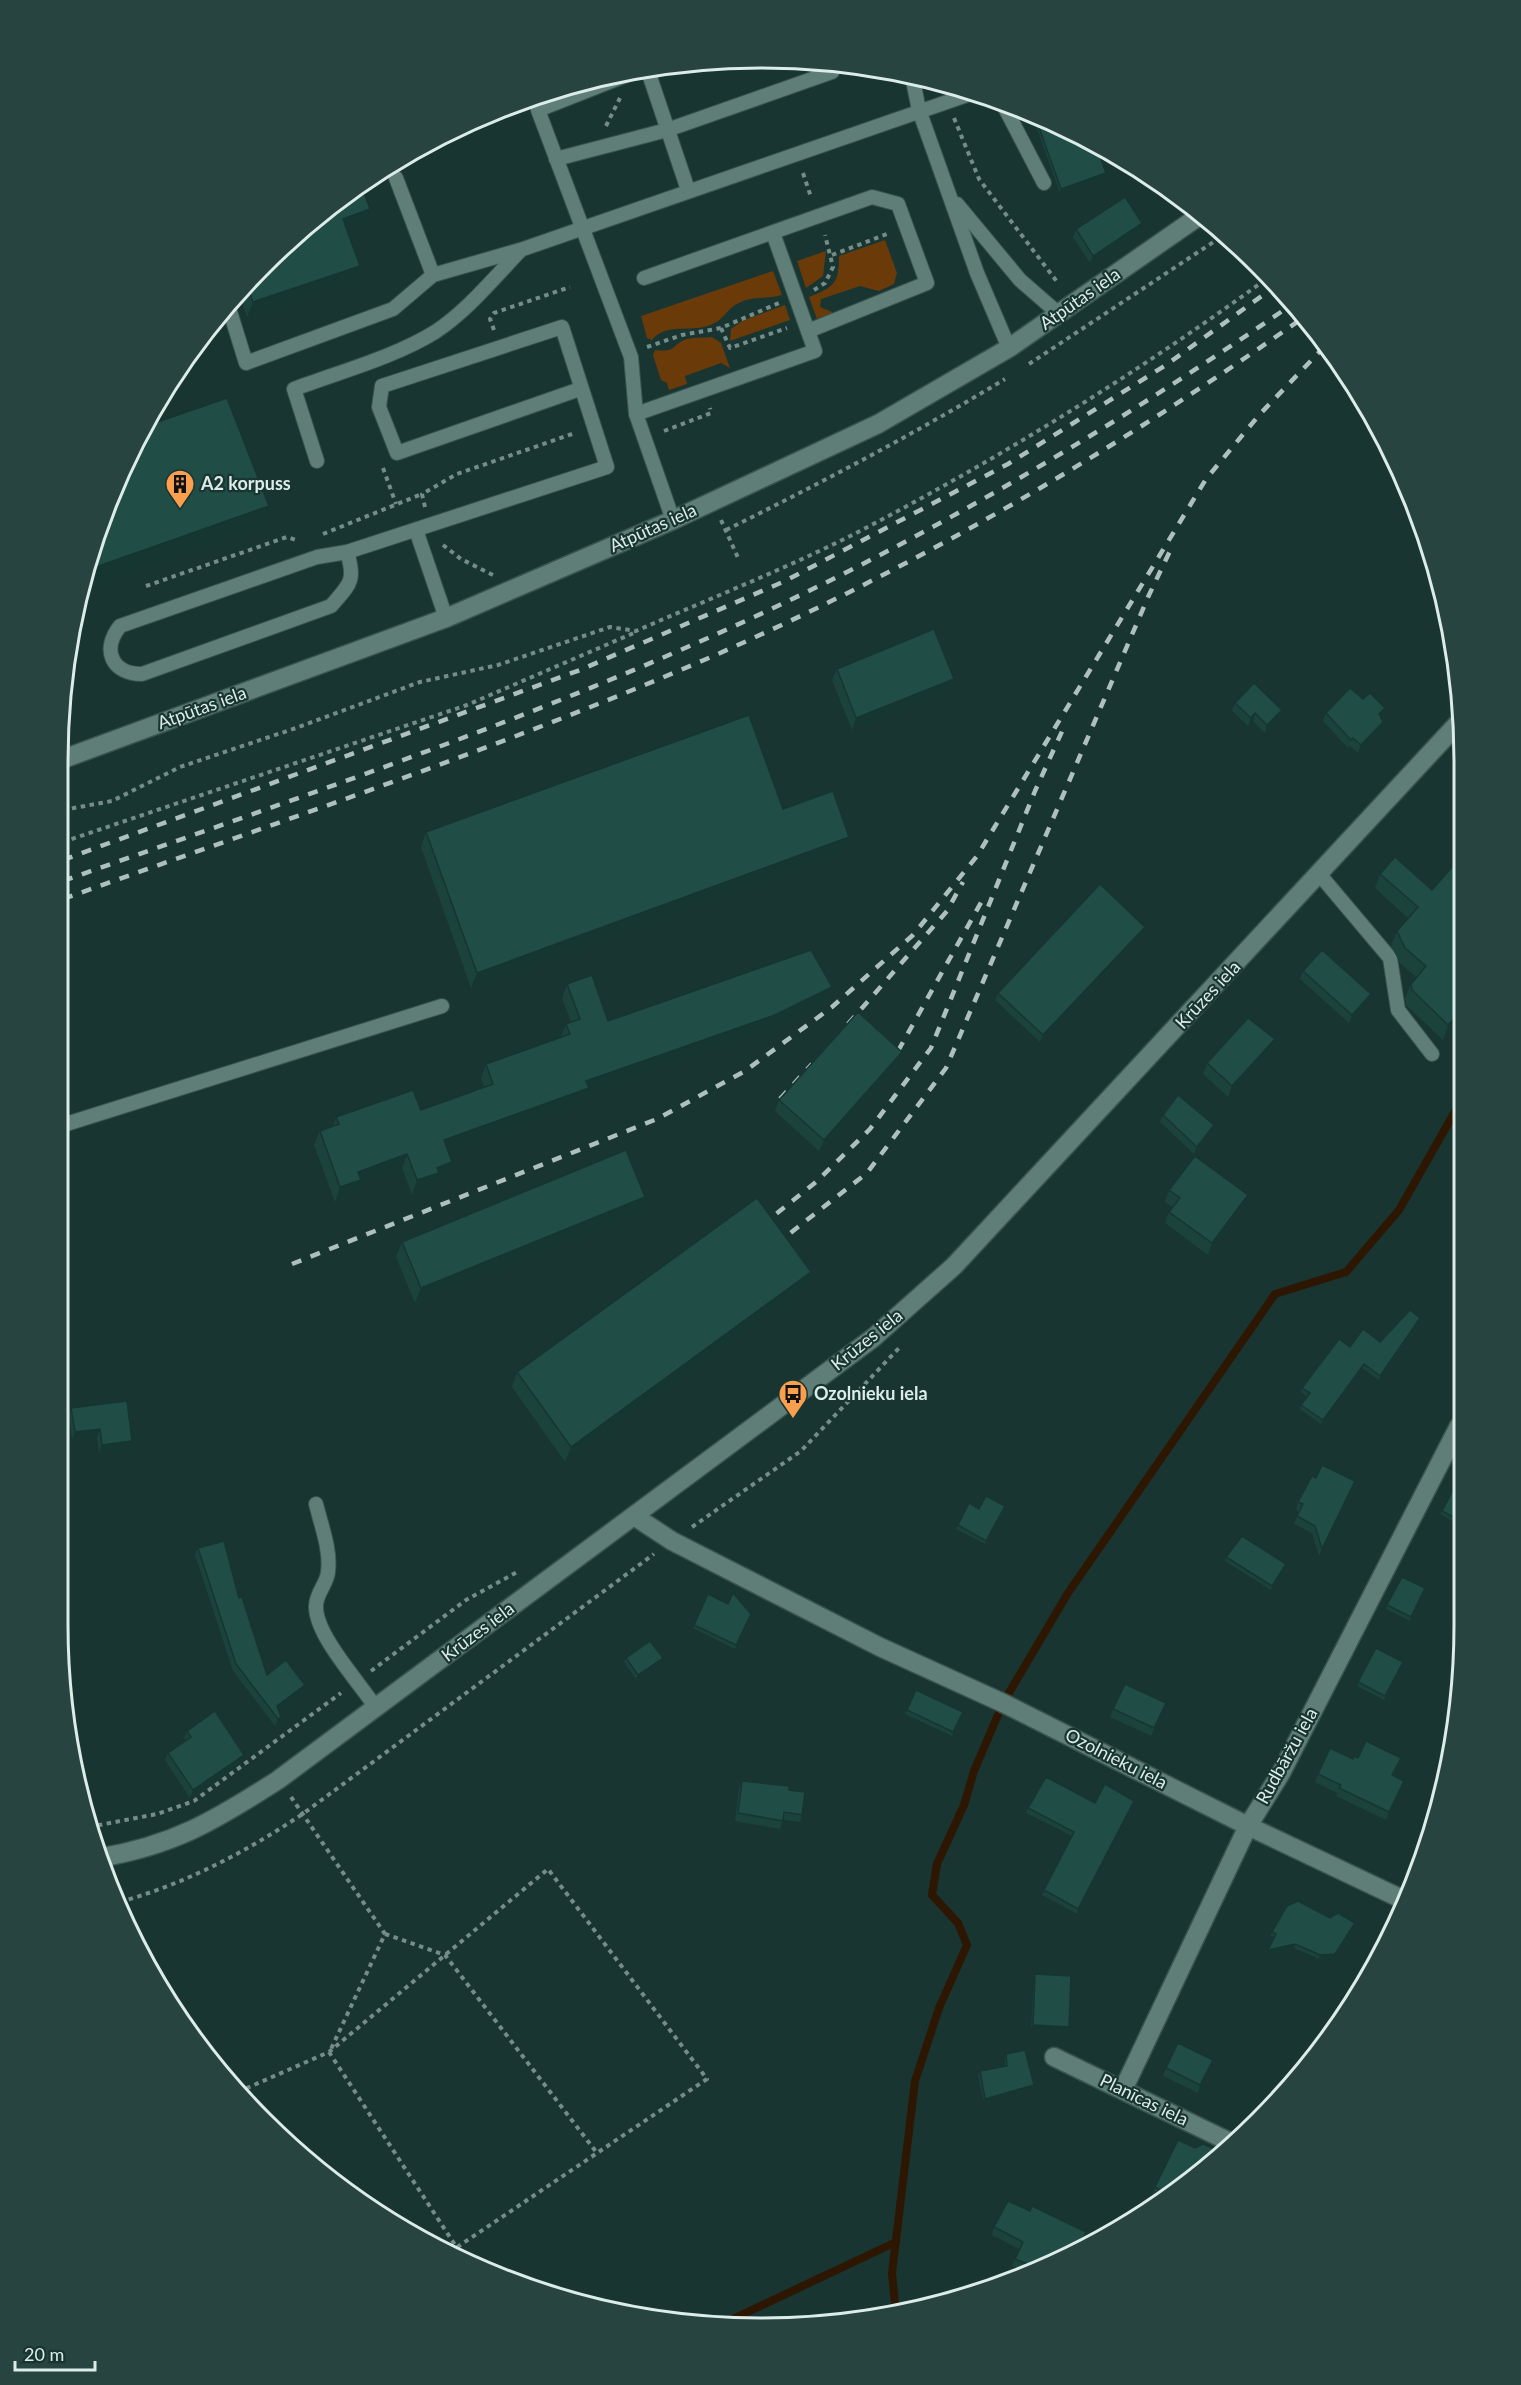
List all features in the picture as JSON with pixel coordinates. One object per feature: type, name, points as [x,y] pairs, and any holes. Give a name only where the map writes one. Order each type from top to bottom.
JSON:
[{"type":"street","name":"Atpūtas iela","points":[[68,757],[446,618],[674,520],[878,424],[1009,348],[1052,309],[1193,220]]},
{"type":"street","name":"Krūzes iela","points":[[107,1856],[163,1843],[214,1821],[278,1780],[873,1338],[954,1266],[1320,875],[1453,729]]},
{"type":"street","name":"Rudbāržu iela","points":[[1123,2090],[1248,1826],[1281,1773],[1454,1436]]},
{"type":"street","name":"Ozolnieku iela","points":[[634,1516],[672,1540],[880,1647],[1003,1703],[1248,1826],[1398,1897]]},
{"type":"street","name":"Planīcas iela","points":[[1054,2057],[1224,2139]]},
{"type":"lane","points":[[556,159],[667,130],[832,71]]},
{"type":"lane","points":[[650,77],[688,190]]},
{"type":"lane","points":[[914,85],[919,110],[977,273],[1009,348]]},
{"type":"lane","points":[[593,88],[538,110],[631,357],[636,414],[674,520]]},
{"type":"lane","points":[[231,314],[246,363],[393,309],[433,275],[520,250],[960,97]]},
{"type":"lane","points":[[1009,114],[1044,183]]},
{"type":"lane","points":[[396,178],[433,275]]},
{"type":"lane","points":[[644,278],[872,197],[898,204],[927,283],[806,327]]},
{"type":"lane","points":[[951,198],[1020,280],[1052,309]]},
{"type":"lane","points":[[636,414],[815,351],[773,233]]},
{"type":"lane","points":[[317,461],[294,389],[410,345],[436,331],[475,299],[520,250]]},
{"type":"lane","points":[[347,552],[353,571],[351,584],[331,606],[142,674],[128,674],[115,663],[110,645],[120,626],[317,557],[347,552],[607,467],[580,389],[562,327],[382,386],[380,407],[397,453],[580,389]]},
{"type":"lane","points":[[416,530],[446,618]]},
{"type":"lane","points":[[1320,875],[1390,958],[1398,1010],[1432,1054]]},
{"type":"lane","points":[[68,1123],[442,1006]]},
{"type":"lane","points":[[316,1504],[328,1556],[328,1574],[319,1591],[316,1607],[319,1622],[334,1649],[376,1708]]},
{"type":"path","points":[[947,101],[979,179],[1002,213],[1064,291],[1052,309]]},
{"type":"path","points":[[832,255],[907,227]]},
{"type":"path","points":[[68,840],[467,705],[858,532],[991,461],[1198,329],[1263,283]]},
{"type":"path","points":[[500,347],[491,315],[570,287]]},
{"type":"path","points":[[721,328],[730,348],[806,327]]},
{"type":"path","points":[[662,432],[669,427],[711,413],[704,391]]},
{"type":"path","points":[[321,535],[422,494]]},
{"type":"path","points":[[713,501],[739,560]]},
{"type":"path","points":[[146,586],[287,537],[302,542]]},
{"type":"path","points":[[490,581],[500,578]]},
{"type":"path","points":[[68,809],[112,801],[180,767],[296,728],[420,682],[498,665],[610,627],[636,632]]},
{"type":"path","points":[[97,1825],[157,1814],[194,1801],[466,1600],[524,1568]]},
{"type":"path","points":[[278,1780],[304,1813],[385,1934],[445,1955],[597,2153]]},
{"type":"path","points":[[246,2089],[329,2052],[548,1869],[707,2079],[458,2248]]},
{"type":"path","points":[[329,2052],[385,1934]]},
{"type":"path","points":[[329,2052],[456,2247]]},
{"type":"shaded area","points":[[885,240],[897,273],[894,284],[879,291],[860,286],[821,299],[820,307],[832,312],[832,316],[817,319],[809,297],[829,287],[836,279],[839,256]]},
{"type":"shaded area","points":[[826,251],[823,276],[806,288],[797,261]]},
{"type":"shaded area","points":[[773,271],[782,295],[743,301],[711,325],[669,330],[652,340],[647,338],[641,316]]},
{"type":"shaded area","points":[[785,305],[790,320],[730,341],[731,329],[742,321]]},
{"type":"shaded area","points":[[712,337],[721,343],[730,368],[721,363],[685,376],[687,384],[669,390],[667,383],[661,380],[653,355],[655,350],[671,349],[687,339]]},
{"type":"building","points":[[1038,126],[1100,156],[1106,173],[1061,189]]},
{"type":"building","points":[[364,192],[370,209],[343,219],[360,266],[253,302],[250,292],[270,270],[304,239]]},
{"type":"building","points":[[1125,197],[1142,223],[1093,256],[1076,229]]},
{"type":"building","name":"A2 korpuss","points":[[227,398],[269,506],[95,567],[120,495],[155,423]]},
{"type":"building","points":[[934,629],[954,679],[856,718],[837,669]]},
{"type":"building","points":[[1254,683],[1282,710],[1267,725],[1255,713],[1251,718],[1235,703]]},
{"type":"building","points":[[1350,688],[1363,699],[1370,693],[1385,708],[1379,714],[1383,722],[1361,745],[1353,738],[1351,740],[1326,713]]},
{"type":"building","points":[[749,715],[783,809],[833,791],[849,837],[477,973],[426,832]]},
{"type":"building","points":[[1395,857],[1432,890],[1454,865],[1454,1019],[1448,1025],[1412,990],[1411,984],[1426,966],[1405,948],[1397,931],[1418,907],[1380,874]]},
{"type":"building","points":[[1100,884],[1145,927],[1043,1035],[998,993]]},
{"type":"building","points":[[811,950],[832,987],[775,1015],[586,1081],[589,1088],[444,1140],[452,1162],[437,1168],[439,1173],[417,1180],[407,1154],[358,1172],[361,1180],[340,1187],[320,1131],[339,1124],[336,1117],[413,1090],[421,1110],[493,1084],[486,1064],[570,1034],[566,1024],[580,1019],[567,984],[592,975],[608,1021]]},
{"type":"building","points":[[1322,950],[1371,994],[1352,1015],[1303,971]]},
{"type":"building","points":[[858,1012],[902,1052],[824,1140],[779,1100]]},
{"type":"building","points":[[1248,1018],[1275,1039],[1232,1086],[1207,1063]]},
{"type":"building","points":[[1178,1095],[1214,1125],[1197,1147],[1163,1115]]},
{"type":"building","points":[[626,1150],[645,1197],[421,1288],[402,1242]]},
{"type":"building","points":[[1195,1156],[1248,1195],[1212,1243],[1169,1212],[1180,1198],[1169,1190]]},
{"type":"building","points":[[757,1198],[811,1272],[571,1447],[517,1372]]},
{"type":"building","points":[[1410,1310],[1420,1318],[1380,1376],[1364,1364],[1323,1420],[1301,1405],[1310,1393],[1302,1388],[1339,1339],[1350,1347],[1363,1329],[1380,1342]]},
{"type":"building","points":[[127,1401],[132,1441],[102,1445],[100,1429],[75,1432],[71,1408]]},
{"type":"building","points":[[1322,1465],[1355,1481],[1322,1549],[1315,1526],[1297,1516],[1303,1504],[1298,1502],[1312,1476],[1316,1478]]},
{"type":"building","points":[[1454,1488],[1454,1517],[1442,1511]]},
{"type":"building","points":[[986,1496],[1005,1506],[986,1541],[958,1525],[969,1503],[979,1509]]},
{"type":"building","points":[[1242,1536],[1286,1564],[1272,1586],[1226,1557]]},
{"type":"building","points":[[224,1541],[239,1598],[242,1597],[267,1675],[286,1660],[305,1685],[277,1706],[281,1717],[278,1719],[236,1664],[198,1548]]},
{"type":"building","points":[[1402,1577],[1425,1588],[1411,1617],[1387,1605]]},
{"type":"building","points":[[733,1593],[751,1614],[736,1645],[694,1625],[708,1594],[728,1604]]},
{"type":"building","points":[[650,1641],[663,1658],[638,1675],[626,1658]]},
{"type":"building","points":[[1376,1648],[1403,1662],[1385,1696],[1358,1682]]},
{"type":"building","points":[[1125,1684],[1166,1703],[1154,1728],[1113,1709]]},
{"type":"building","points":[[916,1690],[963,1712],[953,1732],[907,1710]]},
{"type":"building","points":[[215,1711],[244,1755],[193,1790],[168,1753],[191,1737],[187,1731]]},
{"type":"building","points":[[1366,1741],[1401,1758],[1392,1775],[1404,1781],[1389,1812],[1339,1788],[1341,1785],[1318,1774],[1330,1748],[1353,1759],[1354,1756],[1358,1758]]},
{"type":"building","points":[[1046,1777],[1095,1803],[1105,1784],[1134,1801],[1078,1909],[1044,1890],[1074,1832],[1028,1808]]},
{"type":"building","points":[[742,1781],[789,1786],[789,1790],[805,1792],[802,1815],[784,1812],[783,1821],[738,1813]]},
{"type":"building","points":[[1298,1901],[1330,1918],[1338,1913],[1355,1923],[1335,1954],[1320,1955],[1295,1944],[1268,1950],[1276,1934],[1272,1932],[1287,1906]]},
{"type":"building","points":[[1035,1974],[1071,1976],[1069,2027],[1033,2025]]},
{"type":"building","points":[[1178,2043],[1213,2060],[1200,2085],[1166,2068]]},
{"type":"building","points":[[1025,2050],[1034,2085],[985,2099],[980,2071],[1007,2066],[1006,2054]]},
{"type":"building","points":[[1178,2140],[1195,2148],[1203,2144],[1214,2149],[1161,2190],[1155,2187]]},
{"type":"building","points":[[1008,2201],[1030,2211],[1032,2206],[1086,2232],[1084,2237],[1028,2264],[1015,2259],[1023,2242],[994,2227]]},
{"type":"waterway","points":[[895,2304],[892,2273],[915,2081],[939,2008],[967,1945],[958,1923],[932,1895],[937,1864],[964,1805],[974,1771],[1003,1703],[1068,1593],[1275,1294],[1346,1272],[1399,1210],[1454,1113]]},
{"type":"waterway","points":[[737,2317],[896,2242]]},
{"type":"railway","points":[[68,858],[580,670],[785,581],[1008,464],[1166,365],[1270,290]]},
{"type":"railway","points":[[68,879],[459,739],[615,678],[771,609],[926,531],[1001,489],[1149,399],[1286,309]]},
{"type":"railway","points":[[68,897],[466,755],[625,693],[783,624],[861,586],[1013,504],[1161,414],[1297,322]]},
{"type":"railway","points":[[292,1264],[657,1119],[745,1071],[832,1007],[913,935],[977,856],[1206,479],[1260,414],[1320,352]]},
{"type":"railway","points":[[775,1245],[867,1173],[946,1068],[1170,551]]},
{"type":"railway","points":[[761,1226],[816,1182],[870,1129],[931,1048],[1035,791],[1064,727]]},
{"type":"railway","points":[[848,1024],[947,911],[963,882]]},
{"type":"railway","points":[[898,1051],[983,899]]},
{"type":"railway","points":[[780,1099],[812,1064]]},
{"type":"place","name":"A2 korpuss","points":[[180,510]]},
{"type":"place","name":"Ozolnieku iela","points":[[793,1420]]}]
